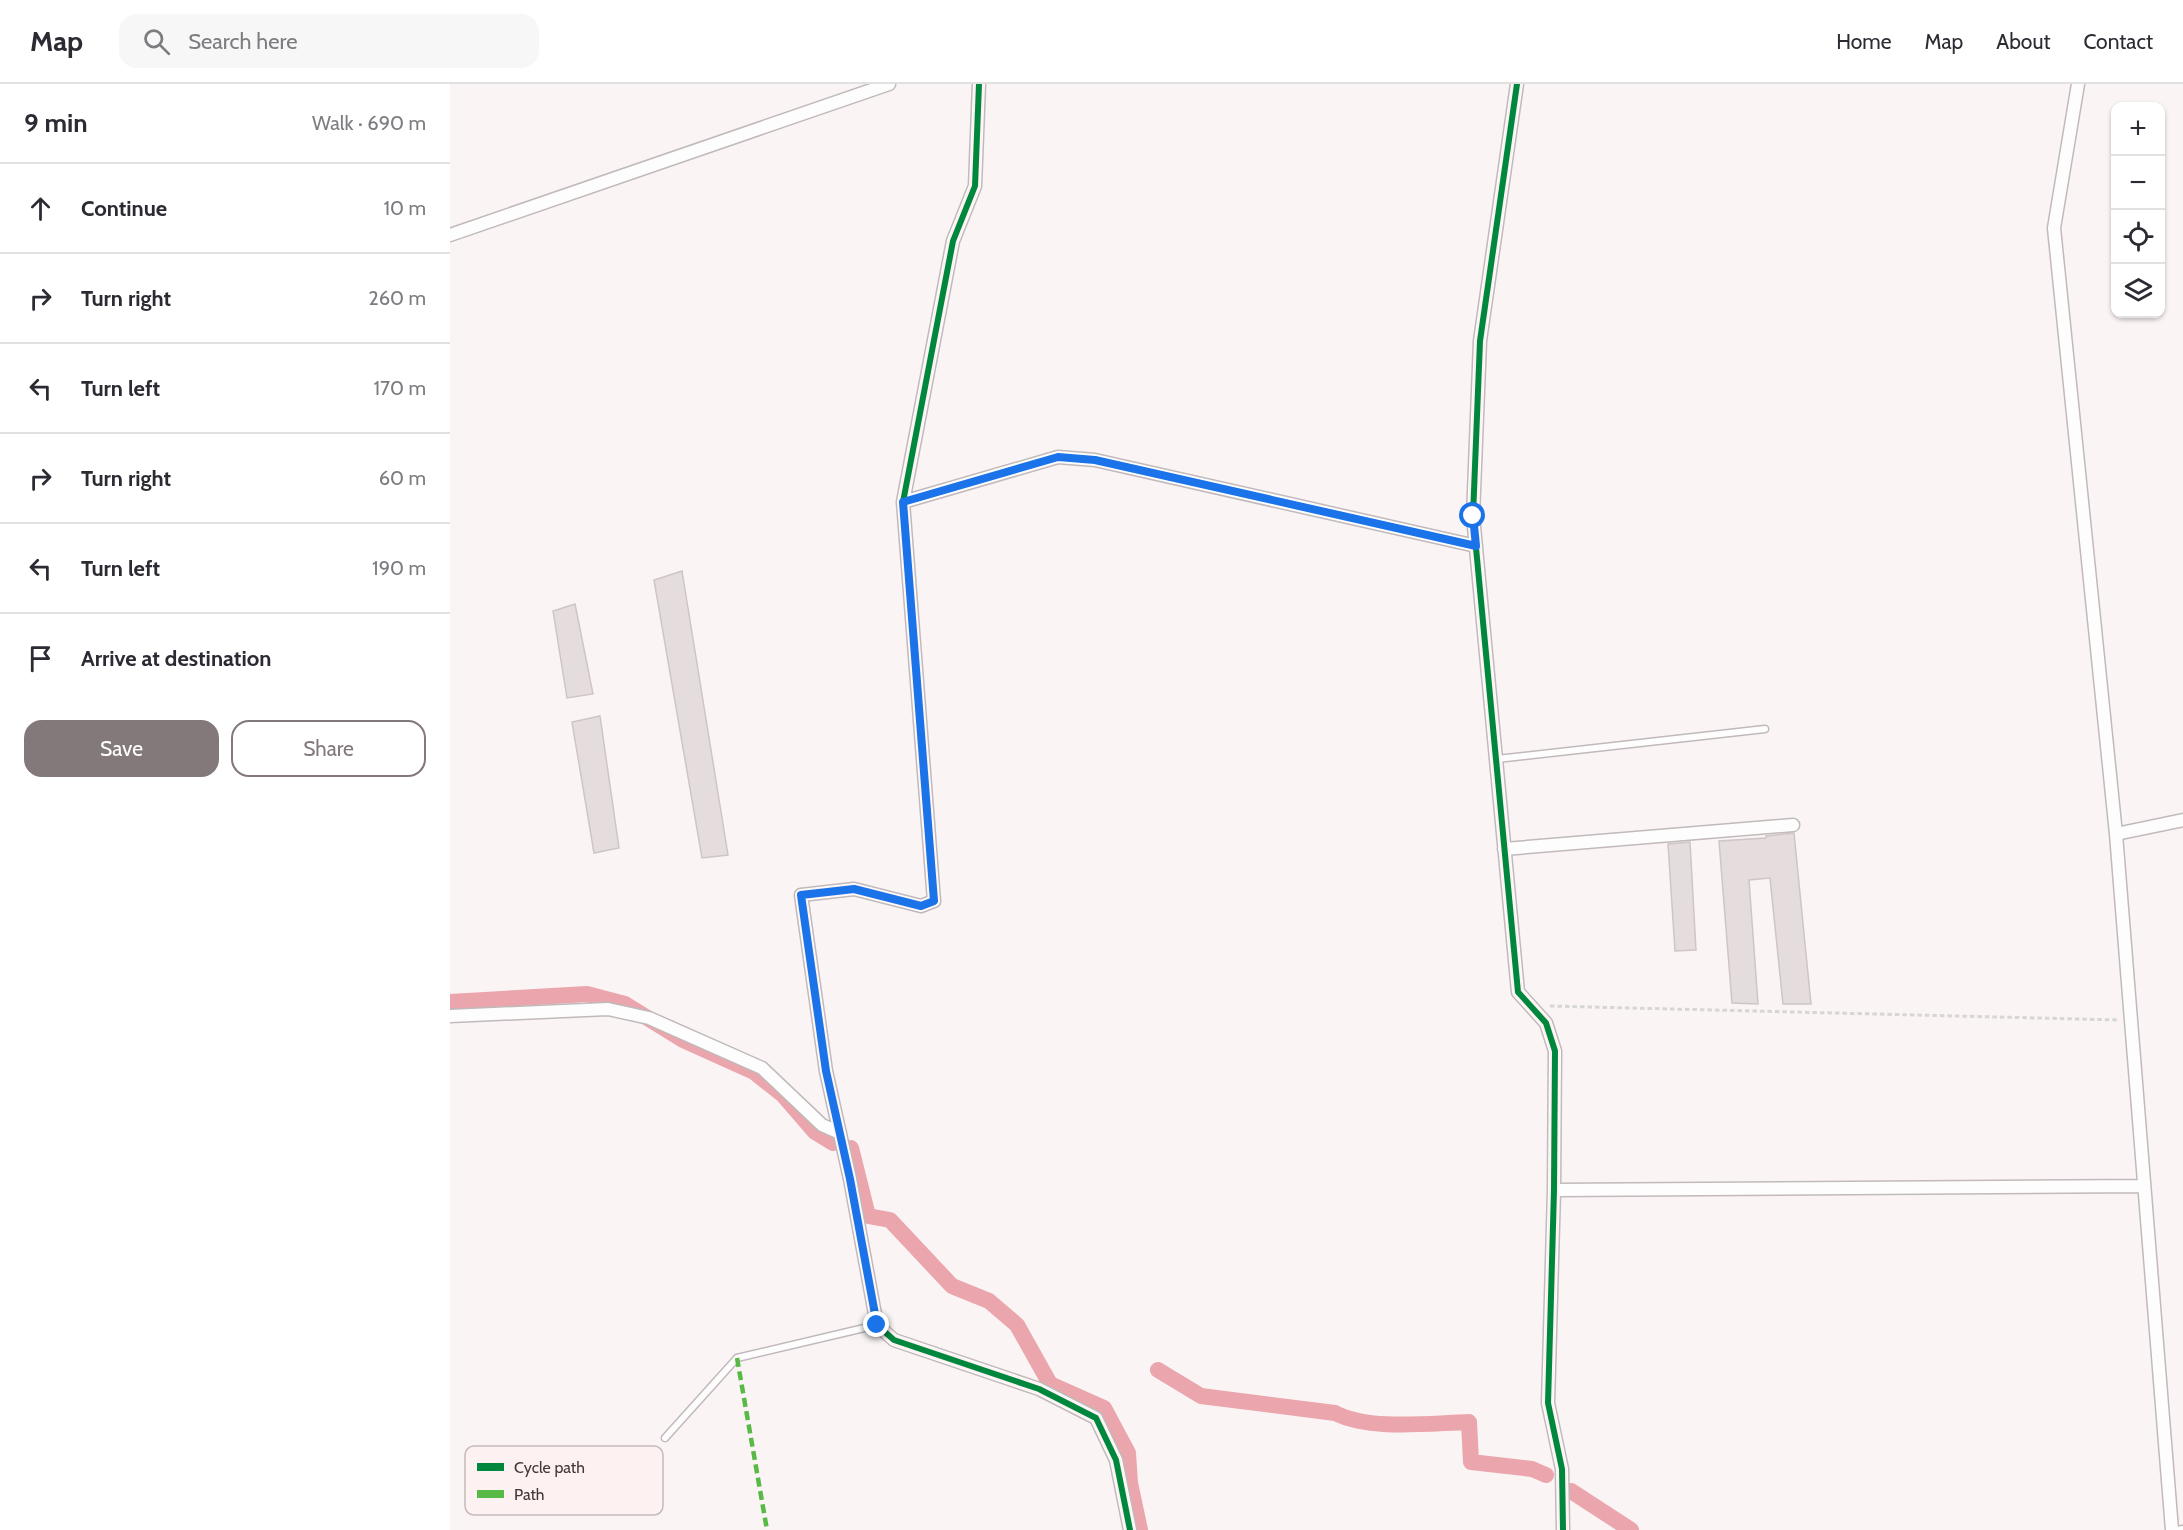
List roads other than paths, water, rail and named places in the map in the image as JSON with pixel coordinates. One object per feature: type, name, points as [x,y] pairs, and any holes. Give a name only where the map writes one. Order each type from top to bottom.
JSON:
[{"type":"street","points":[[450,235],[890,84]]},
{"type":"street","points":[[979,84],[975,186],[953,241],[903,502],[934,901],[921,906],[854,889],[801,895],[826,1071],[877,1325],[894,1340],[1039,1389],[1096,1418],[1116,1460],[1130,1530]]},
{"type":"street","points":[[1517,84],[1480,341],[1473,516],[1518,992],[1546,1023],[1555,1051],[1548,1403],[1562,1469],[1563,1530]]},
{"type":"street","points":[[2078,84],[2054,228],[2116,834],[2172,1530]]},
{"type":"street","points":[[903,502],[1058,457],[1095,460],[1476,546]]},
{"type":"street","points":[[2116,834],[2183,820]]},
{"type":"street","points":[[1504,849],[1793,825]]},
{"type":"street","points":[[450,1016],[608,1009],[649,1018],[762,1068],[822,1125],[840,1133]]},
{"type":"street","points":[[1554,1191],[2144,1186]]},
{"type":"lane","points":[[1497,759],[1765,729]]},
{"type":"lane","points":[[665,1438],[736,1358],[877,1325]]},
{"type":"lane","points":[[2177,1530],[2183,1529]]},
{"type":"waterway","points":[[450,1002],[587,994],[625,1004],[683,1040],[754,1072],[783,1095],[815,1132],[833,1143]]},
{"type":"waterway","points":[[851,1148],[868,1216],[890,1220],[952,1286],[989,1301],[1017,1325],[1050,1384],[1104,1408],[1128,1453],[1130,1483],[1140,1530]]},
{"type":"waterway","points":[[1158,1370],[1201,1396],[1335,1413],[1349,1419],[1382,1424],[1469,1422],[1471,1462],[1532,1469],[1546,1475]]},
{"type":"waterway","points":[[1571,1491],[1631,1530]]}]
